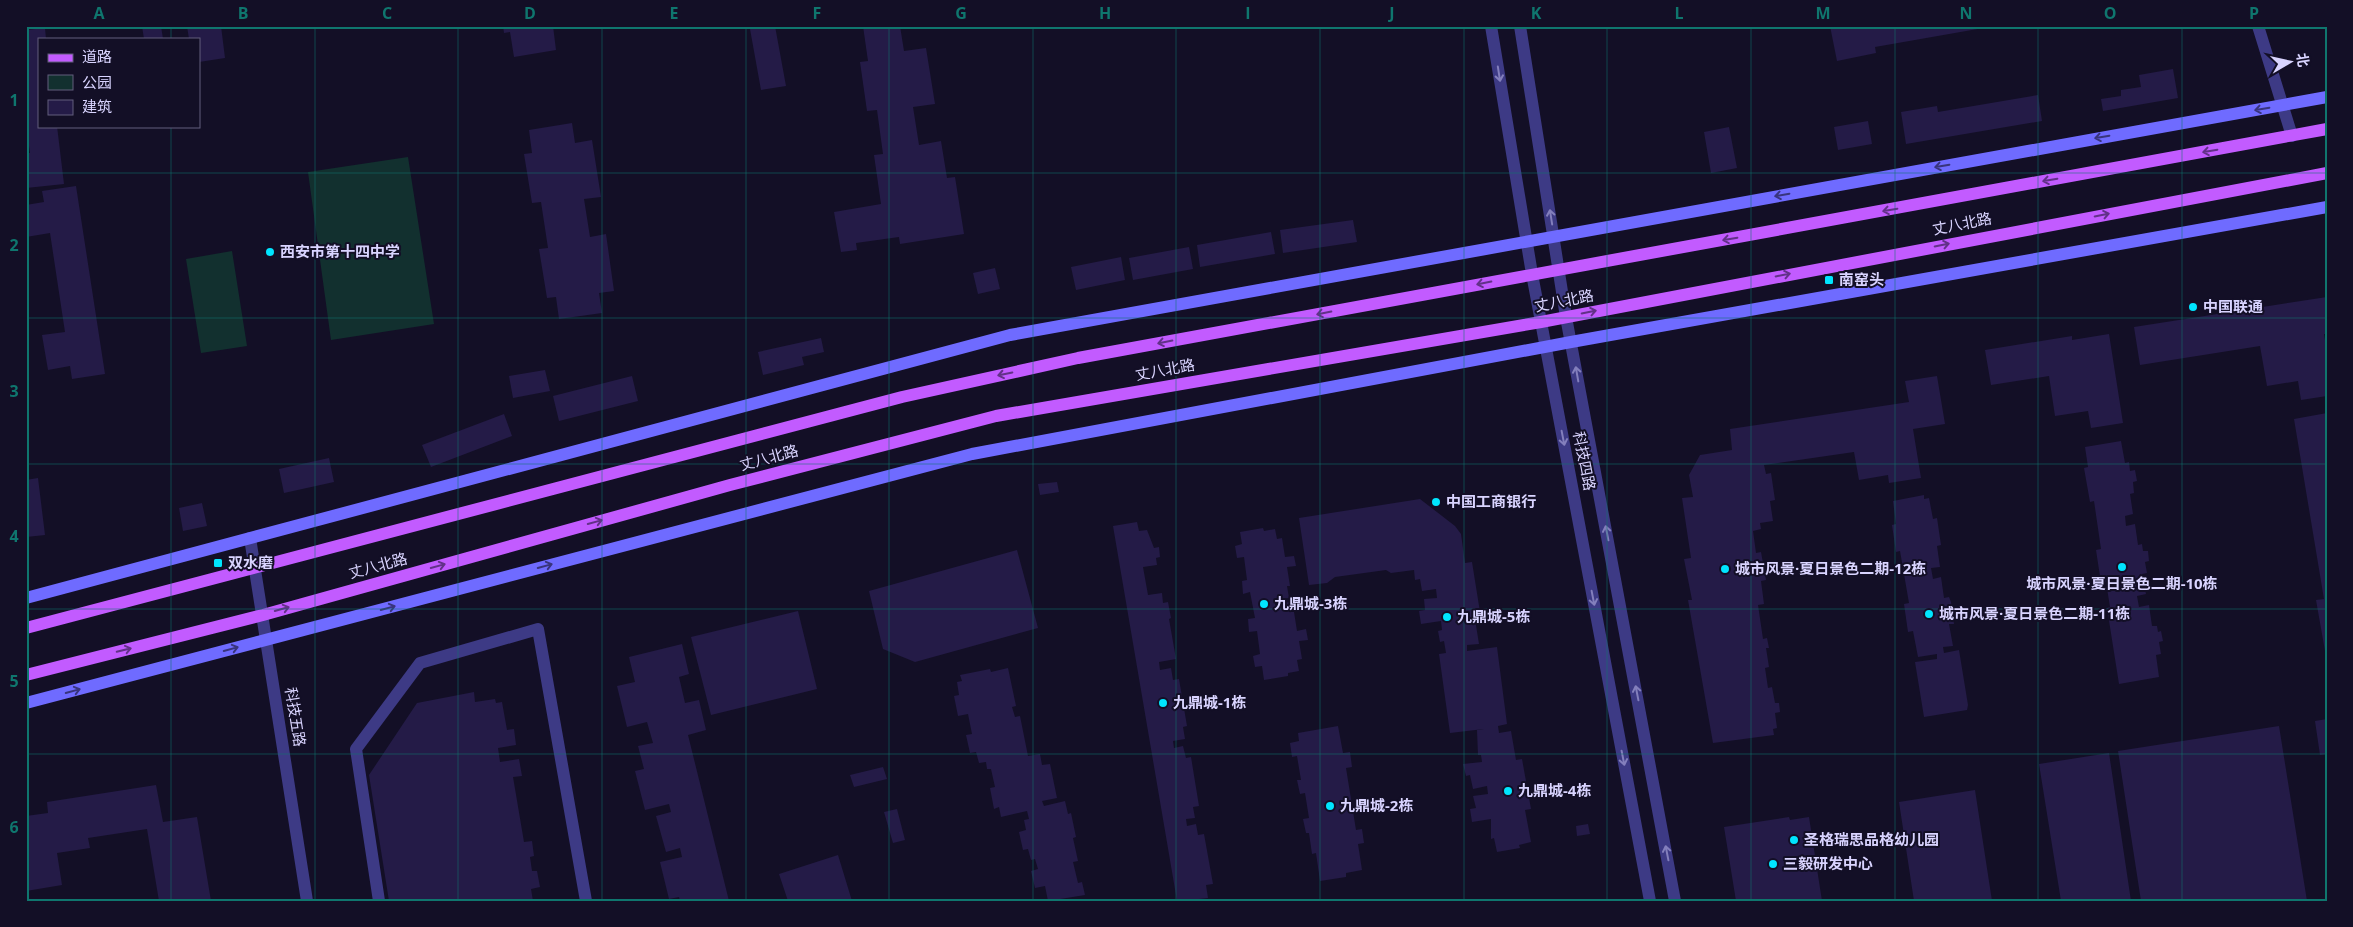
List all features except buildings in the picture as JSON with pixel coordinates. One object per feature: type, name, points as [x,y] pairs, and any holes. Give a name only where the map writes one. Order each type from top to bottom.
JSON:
[{"type":"main road","points":[[26,598],[1010,335],[1527,240],[2327,97]]},
{"type":"main road","name":"丈八北路","points":[[26,628],[902,397],[1078,358],[2327,129]]},
{"type":"main road","name":"丈八北路","points":[[26,675],[262,615],[730,485],[996,416],[1541,322],[2327,173]]},
{"type":"main road","points":[[26,703],[972,454],[1546,346],[2327,207]]},
{"type":"street","name":"科技四路","points":[[1491,26],[1532,274],[1650,901]]},
{"type":"street","name":"科技四路","points":[[1520,26],[1566,317],[1675,901]]},
{"type":"street","points":[[2258,26],[2292,136]]},
{"type":"street","name":"科技五路","points":[[250,538],[307,901]]},
{"type":"street","points":[[379,901],[356,749],[420,663],[538,629],[586,901]]},
{"type":"green space","points":[[408,157],[434,324],[331,340],[308,172]]},
{"type":"green space","points":[[232,251],[247,346],[201,353],[186,259]]},
{"type":"place","name":"西安市第十四中学","points":[[270,252]]},
{"type":"place","name":"南窑头","points":[[1829,280]]},
{"type":"place","name":"中国联通","points":[[2193,307]]},
{"type":"place","name":"中国工商银行","points":[[1436,502]]},
{"type":"place","name":"双水磨","points":[[218,563]]},
{"type":"place","name":"城市风景·夏日景色二期-10栋","points":[[2122,567]]},
{"type":"place","name":"城市风景·夏日景色二期-12栋","points":[[1725,569]]},
{"type":"place","name":"九鼎城-3栋","points":[[1264,604]]},
{"type":"place","name":"城市风景·夏日景色二期-11栋","points":[[1929,614]]},
{"type":"place","name":"九鼎城-5栋","points":[[1447,617]]},
{"type":"place","name":"九鼎城-1栋","points":[[1163,703]]},
{"type":"place","name":"九鼎城-4栋","points":[[1508,791]]},
{"type":"place","name":"九鼎城-2栋","points":[[1330,806]]},
{"type":"place","name":"圣格瑞思品格幼儿园","points":[[1794,840]]},
{"type":"place","name":"三毅研发中心","points":[[1773,864]]}]
